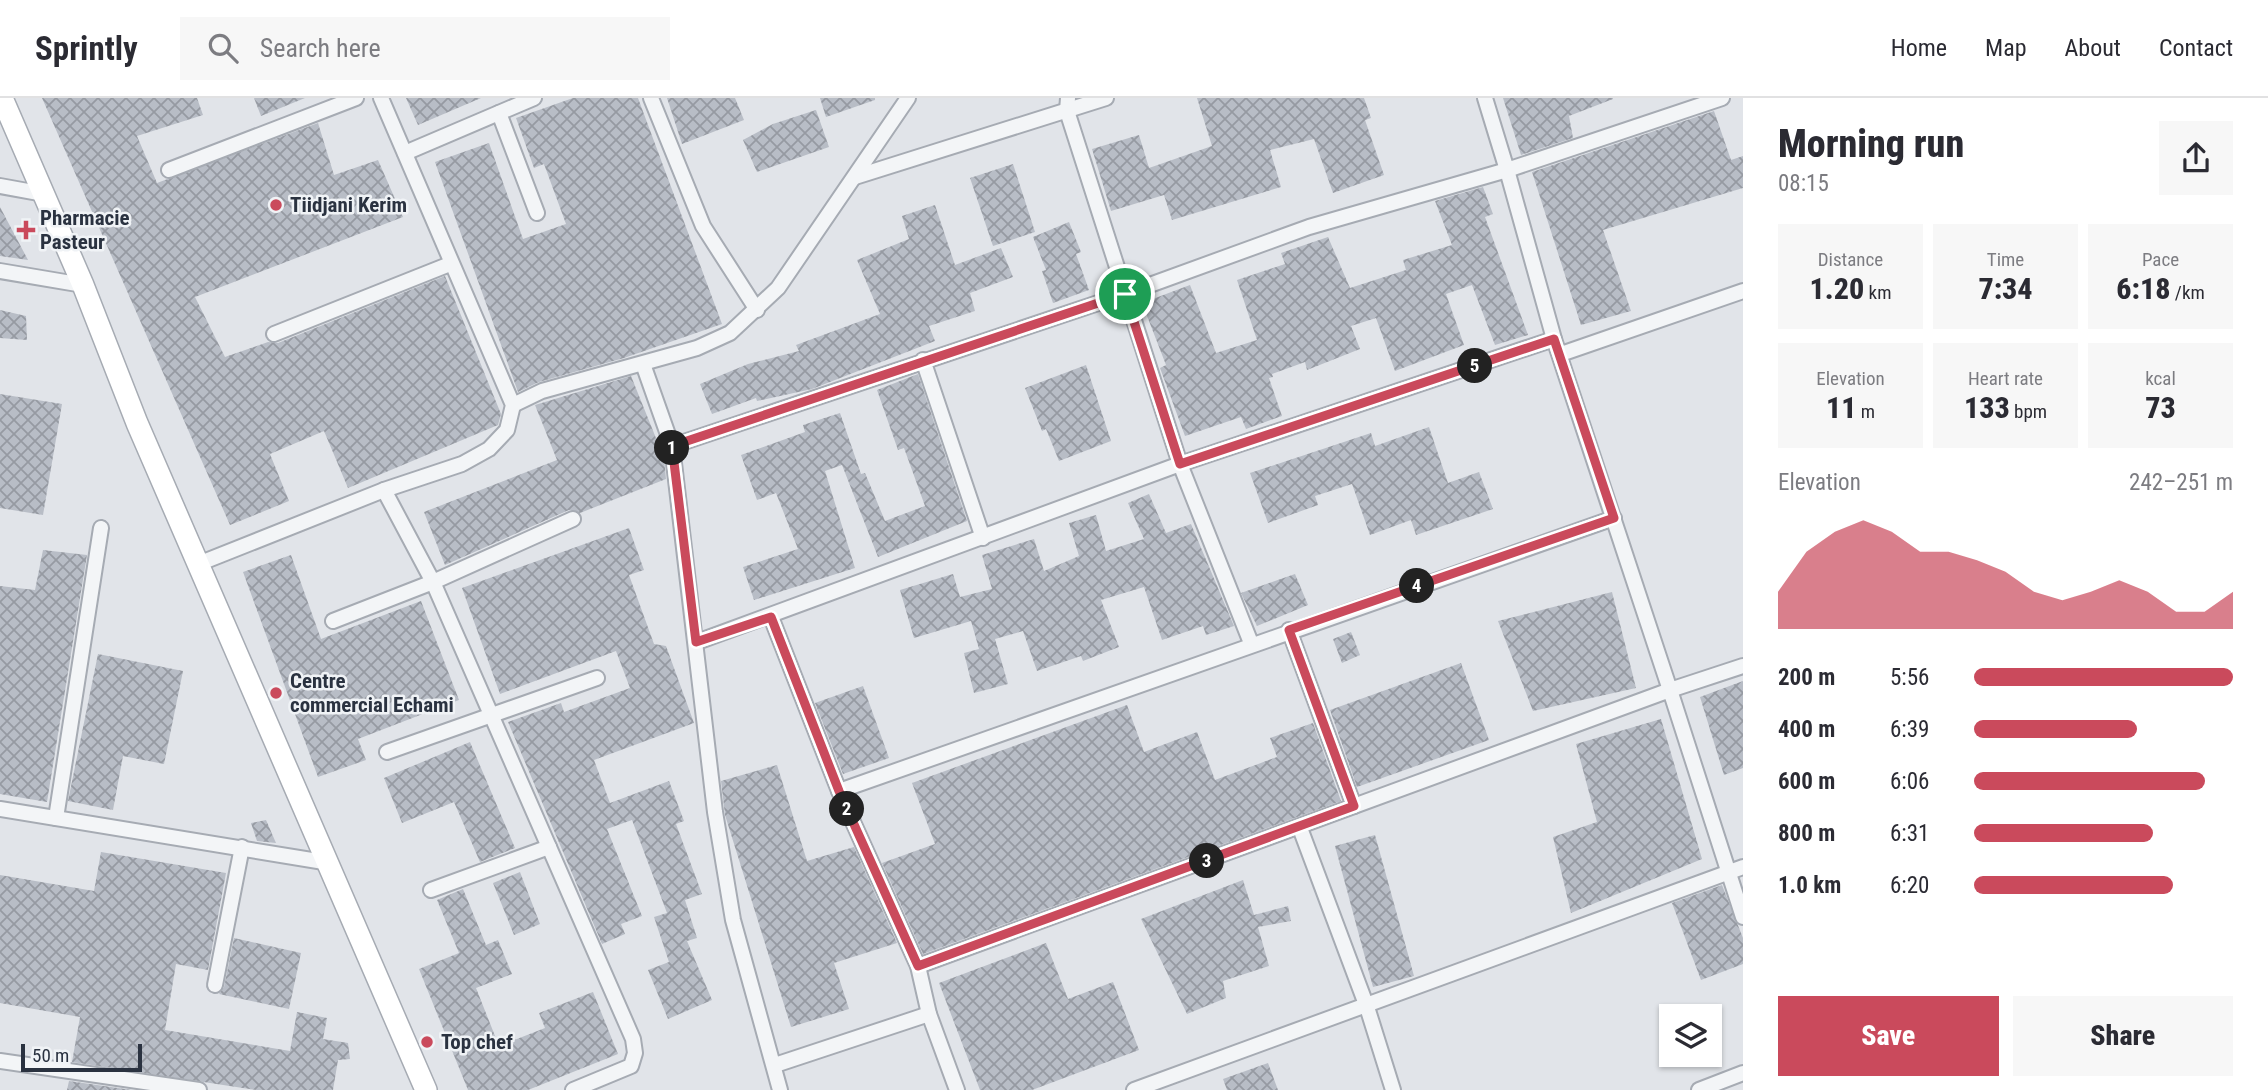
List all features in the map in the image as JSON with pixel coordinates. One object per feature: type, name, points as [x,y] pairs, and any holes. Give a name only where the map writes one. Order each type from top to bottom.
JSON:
[{"type":"street","points":[[2,98],[83,285],[198,564],[330,863],[426,1090]]},
{"type":"street","points":[[169,170],[356,98]]},
{"type":"street","points":[[198,564],[384,490],[462,464],[489,449],[507,430],[513,405],[450,264],[381,98]]},
{"type":"street","points":[[405,153],[534,98]]},
{"type":"street","points":[[651,98],[704,226],[757,310]]},
{"type":"street","points":[[513,405],[542,391],[697,348],[730,333],[778,288],[908,98]]},
{"type":"street","points":[[855,177],[1067,105],[1106,98]]},
{"type":"street","points":[[1485,98],[1554,339],[1670,691],[1736,869],[1743,917]]},
{"type":"street","points":[[672,446],[1125,294],[1309,227],[1507,170],[1722,98]]},
{"type":"street","points":[[1067,105],[1180,464],[1251,643]]},
{"type":"street","points":[[499,113],[537,213]]},
{"type":"street","points":[[0,186],[44,194]]},
{"type":"street","points":[[274,334],[450,264]]},
{"type":"street","points":[[0,271],[83,285]]},
{"type":"street","points":[[1561,354],[1743,291]]},
{"type":"street","points":[[696,642],[771,617],[1180,464],[1554,339]]},
{"type":"street","points":[[923,360],[983,538]]},
{"type":"street","points":[[643,364],[672,446],[715,812],[733,920],[780,1090]]},
{"type":"street","points":[[384,490],[433,582],[633,1039],[635,1052],[631,1066],[573,1090]]},
{"type":"street","points":[[839,791],[1251,643],[1614,518]]},
{"type":"street","points":[[333,621],[433,582],[573,519]]},
{"type":"street","points":[[56,818],[101,528]]},
{"type":"street","points":[[771,617],[839,791],[918,966],[929,1014],[957,1090]]},
{"type":"street","points":[[1289,630],[1354,806]]},
{"type":"street","points":[[918,966],[1743,666]]},
{"type":"street","points":[[387,752],[597,678]]},
{"type":"street","points":[[0,809],[330,863]]},
{"type":"street","points":[[1300,828],[1367,1007],[1393,1090]]},
{"type":"street","points":[[215,985],[242,847]]},
{"type":"street","points":[[431,890],[549,848]]},
{"type":"street","points":[[1133,1090],[1367,1007],[1736,869]]},
{"type":"street","points":[[775,1065],[929,1014]]},
{"type":"street","points":[[0,1061],[199,1090]]},
{"type":"street","points":[[1699,1090],[1743,1073]]},
{"type":"building","points":[[42,98],[197,98],[203,115],[137,136],[157,183],[318,123],[334,175],[378,160],[403,217],[195,297],[225,357],[268,342],[278,343],[445,276],[501,414],[498,425],[348,488],[324,431],[270,454],[289,501],[230,525]]},
{"type":"building","points":[[254,98],[305,98],[261,116]]},
{"type":"building","points":[[406,98],[481,98],[418,125]]},
{"type":"building","points":[[573,98],[638,98],[722,324],[624,358],[539,382],[518,392],[435,162],[489,143],[523,239],[566,224],[544,164],[534,168],[516,118]]},
{"type":"building","points":[[667,98],[735,98],[744,120],[682,144]]},
{"type":"building","points":[[820,98],[875,98],[875,100],[826,117]]},
{"type":"building","points":[[1197,98],[1364,98],[1371,118],[1365,120],[1384,175],[1333,193],[1314,139],[1270,150],[1281,187],[1172,220],[1164,195],[1111,211],[1092,149],[1139,135],[1149,168],[1212,146]]},
{"type":"building","points":[[1503,98],[1613,99],[1569,116],[1573,138],[1521,155]]},
{"type":"building","points":[[816,110],[829,147],[757,172],[743,140],[773,124]]},
{"type":"building","points":[[1714,111],[1731,160],[1743,156],[1743,188],[1603,230],[1631,311],[1581,325],[1532,172]]},
{"type":"building","points":[[1013,164],[1035,232],[993,246],[970,178]]},
{"type":"building","points":[[1483,187],[1493,214],[1485,217],[1528,335],[1495,345],[1472,285],[1446,294],[1464,345],[1395,371],[1376,318],[1351,326],[1360,349],[1307,370],[1305,362],[1272,374],[1273,377],[1269,378],[1282,416],[1246,429],[1241,417],[1185,436],[1160,368],[1166,365],[1142,303],[1190,285],[1216,353],[1257,340],[1237,280],[1285,264],[1281,253],[1328,237],[1350,288],[1406,270],[1403,260],[1452,245],[1435,201]]},
{"type":"building","points":[[935,205],[955,265],[1001,248],[1013,277],[970,293],[975,311],[929,326],[935,341],[812,389],[757,401],[756,398],[712,414],[700,384],[748,364],[799,351],[796,345],[880,314],[857,260],[909,239],[902,216]]},
{"type":"building","points":[[0,207],[28,260],[0,256]]},
{"type":"building","points":[[1069,222],[1081,252],[1076,254],[1089,290],[1053,303],[1042,271],[1046,270],[1033,237]]},
{"type":"building","points":[[0,310],[26,316],[27,340],[0,338]]},
{"type":"building","points":[[1086,365],[1111,441],[1059,461],[1046,429],[1042,431],[1025,388]]},
{"type":"building","points":[[918,374],[967,521],[878,557],[842,465],[825,471],[855,568],[754,600],[743,567],[798,549],[776,493],[757,500],[741,455],[805,432],[803,425],[840,413],[861,474],[865,473],[885,521],[925,506],[904,448],[898,450],[877,390]]},
{"type":"building","points":[[631,376],[664,458],[666,479],[580,513],[569,510],[445,565],[424,512],[557,460],[535,405]]},
{"type":"building","points":[[0,394],[62,404],[43,515],[0,508]]},
{"type":"building","points":[[1429,427],[1448,483],[1479,472],[1493,509],[1416,535],[1411,520],[1370,535],[1352,484],[1315,496],[1318,505],[1268,523],[1250,473],[1371,433],[1375,446]]},
{"type":"building","points":[[1149,494],[1166,533],[1191,524],[1234,626],[1206,635],[1203,626],[1162,640],[1144,587],[1101,600],[1119,647],[1083,661],[1081,656],[1037,671],[1023,631],[995,639],[1008,684],[974,693],[964,653],[979,649],[971,621],[914,638],[900,590],[953,574],[960,597],[992,589],[982,555],[1034,539],[1044,571],[1079,556],[1069,523],[1096,515],[1106,551],[1144,539],[1128,503]]},
{"type":"building","points":[[629,528],[644,570],[629,575],[654,644],[666,646],[694,723],[594,760],[610,803],[669,781],[684,821],[676,824],[702,894],[685,900],[697,938],[687,941],[712,1000],[668,1019],[648,970],[669,962],[654,917],[667,913],[632,820],[607,829],[642,916],[621,924],[625,934],[602,944],[508,722],[561,703],[564,712],[630,688],[616,651],[500,694],[462,588]]},
{"type":"building","points":[[43,550],[87,555],[47,802],[0,794],[0,586],[35,590]]},
{"type":"building","points":[[291,555],[321,639],[421,601],[459,700],[358,739],[366,760],[318,777],[243,572]]},
{"type":"building","points":[[1295,574],[1308,605],[1257,626],[1241,593]]},
{"type":"building","points":[[1612,592],[1636,688],[1533,711],[1498,621]]},
{"type":"building","points":[[1351,632],[1360,655],[1342,663],[1333,639]]},
{"type":"building","points":[[98,654],[183,671],[164,764],[123,756],[113,810],[68,801]]},
{"type":"building","points":[[1461,663],[1489,740],[1357,787],[1330,710]]},
{"type":"building","points":[[1743,681],[1743,768],[1724,775],[1700,697]]},
{"type":"building","points":[[863,686],[889,758],[843,774],[815,703]]},
{"type":"building","points":[[1127,705],[1144,752],[1197,732],[1215,780],[1277,757],[1270,738],[1313,723],[1341,801],[923,954],[882,863],[935,844],[912,783]]},
{"type":"building","points":[[1661,719],[1702,859],[1571,913],[1553,837],[1597,822],[1576,744]]},
{"type":"building","points":[[470,742],[515,848],[480,862],[454,802],[402,823],[384,778]]},
{"type":"building","points":[[777,765],[807,861],[854,847],[897,943],[834,963],[849,1009],[791,1027],[725,815],[721,781]]},
{"type":"building","points":[[266,820],[276,843],[257,841],[251,823]]},
{"type":"building","points":[[1375,835],[1414,976],[1373,987],[1335,846]]},
{"type":"building","points":[[101,852],[226,873],[208,970],[176,964],[165,1030],[290,1051],[297,1012],[327,1018],[323,1039],[348,1043],[350,1059],[338,1060],[333,1090],[256,1090],[72,1062],[80,1017],[0,1003],[0,875],[94,891]]},
{"type":"building","points":[[520,872],[540,924],[514,935],[493,883]]},
{"type":"building","points":[[1243,880],[1254,915],[1288,906],[1291,921],[1258,927],[1269,966],[1223,981],[1226,998],[1187,1014],[1141,919]]},
{"type":"building","points":[[1722,885],[1743,938],[1743,964],[1701,980],[1672,903]]},
{"type":"building","points":[[463,889],[486,945],[498,940],[512,974],[476,988],[499,1046],[545,1028],[539,1013],[593,992],[618,1054],[528,1090],[468,1090],[419,969],[459,953],[437,900]]},
{"type":"building","points":[[234,938],[301,953],[289,1009],[219,994],[224,987]]},
{"type":"building","points":[[1046,943],[1068,999],[1113,982],[1139,1050],[1032,1090],[980,1090],[939,983]]},
{"type":"building","points":[[1268,1063],[1278,1090],[1227,1090],[1223,1079]]},
{"type":"building","points":[[69,1081],[132,1090],[67,1090]]},
{"type":"place","name":"Tiidjani Kerim","points":[[276,205]]},
{"type":"place","name":"Pharmacie Pasteur","points":[[26,230]]},
{"type":"place","name":"Centre commercial Echami","points":[[276,693]]},
{"type":"place","name":"Top chef","points":[[427,1042]]},
{"type":"route","points":[[1125,294],[1180,464],[1356,408],[1554,339],[1614,518],[1289,630],[1354,806],[918,966],[839,791],[771,617],[696,642],[672,446],[1125,294]]}]
